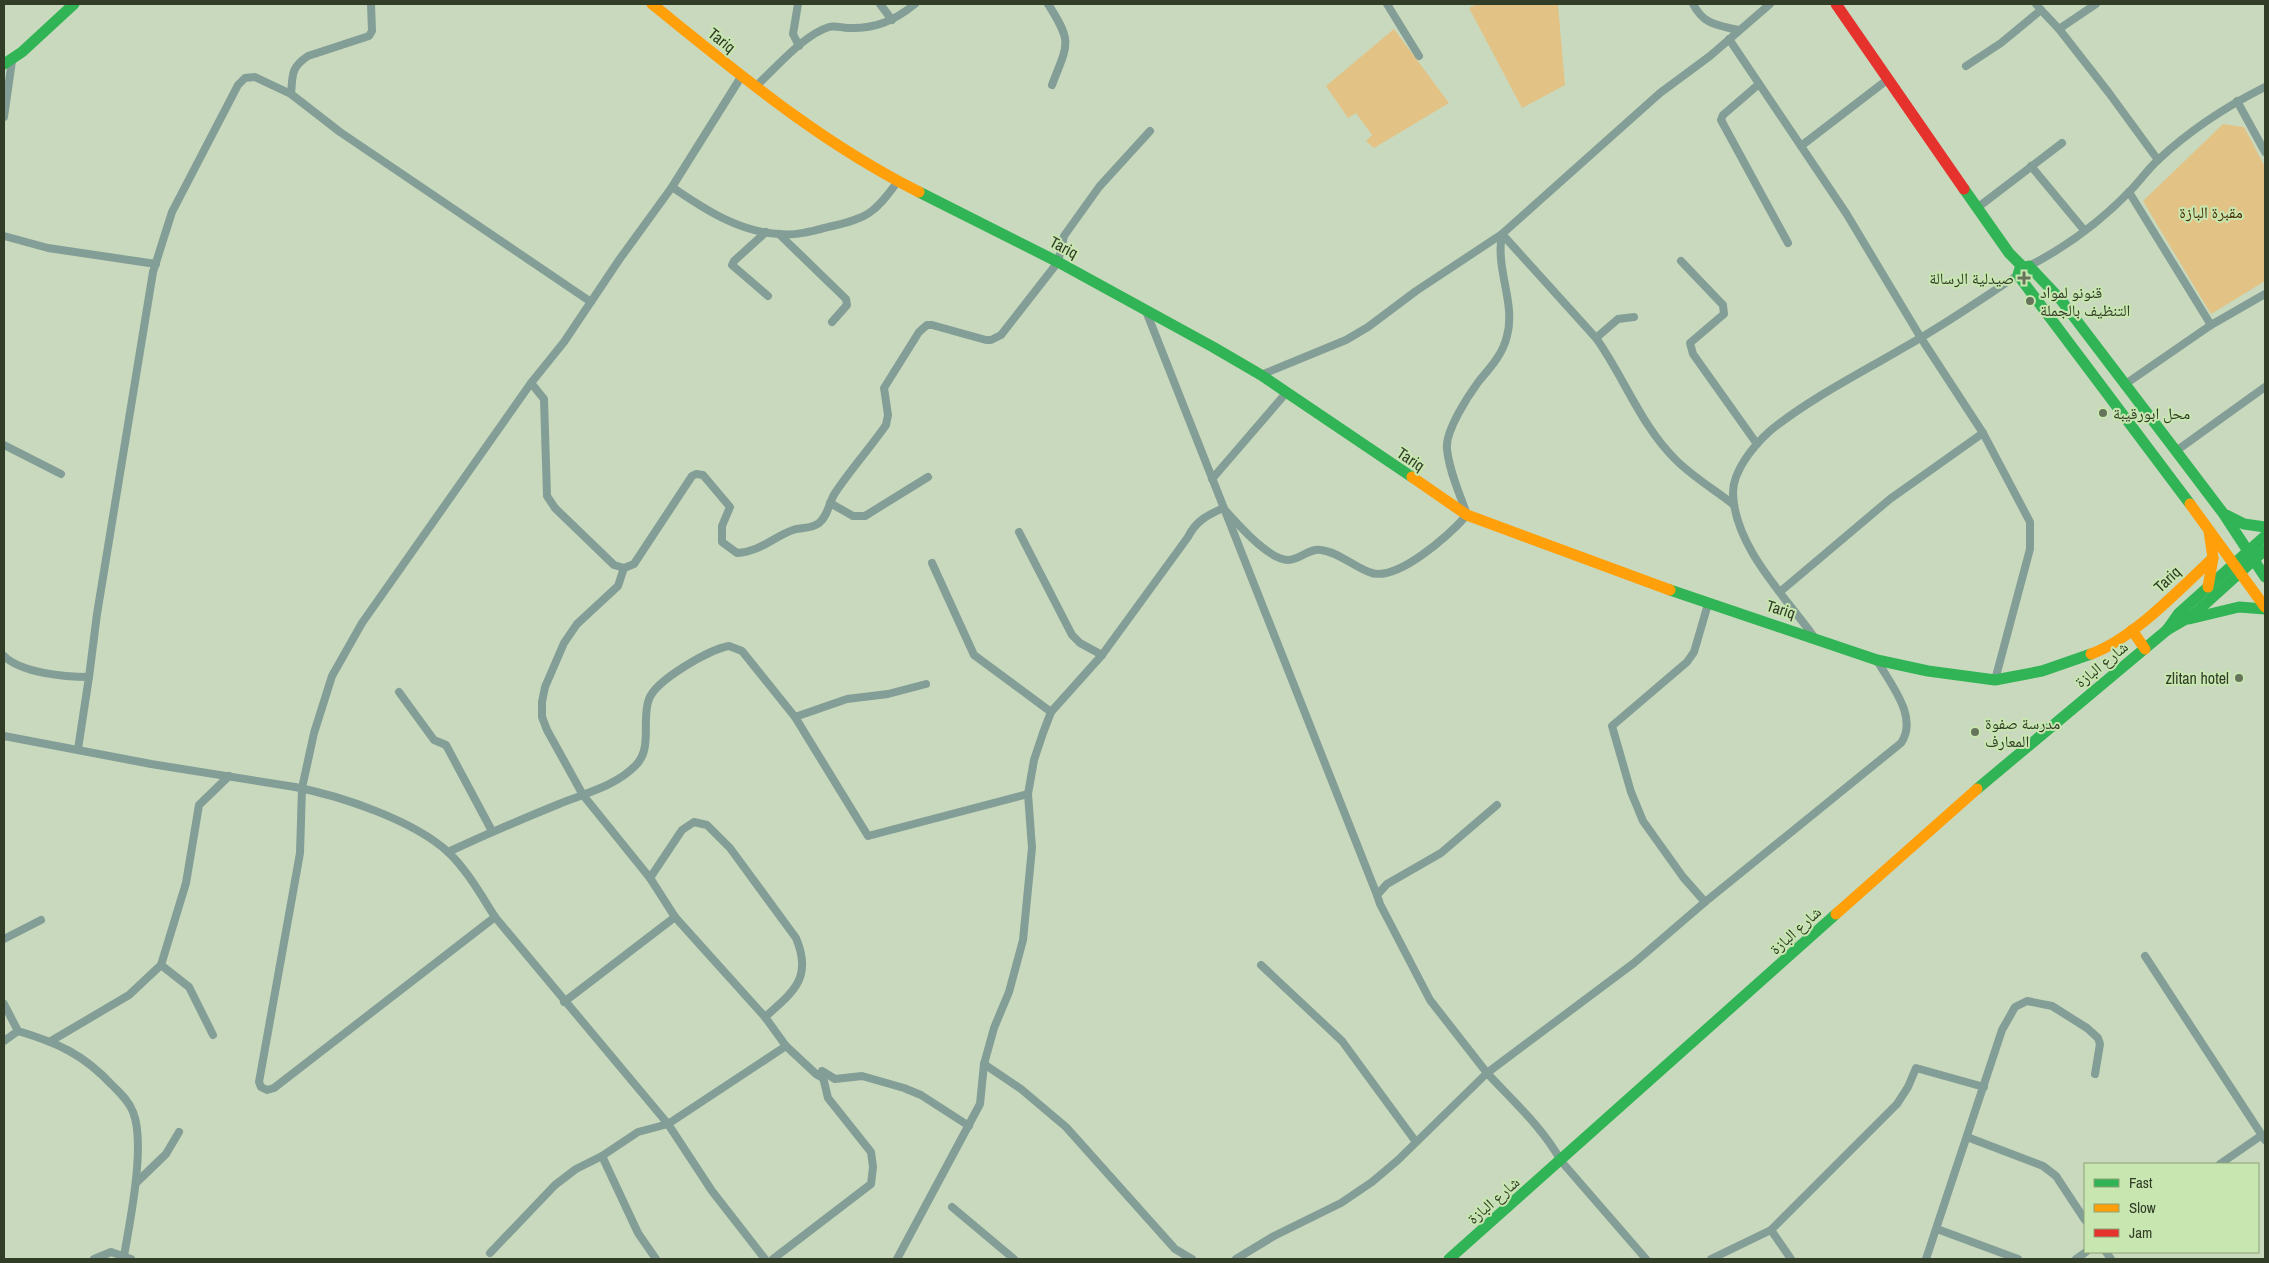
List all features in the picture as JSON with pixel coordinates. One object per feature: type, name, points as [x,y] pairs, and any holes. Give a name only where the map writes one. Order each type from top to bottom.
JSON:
[{"type":"main road","points":[[8,62],[74,4]]},
{"type":"main road","name":"Tariq","points":[[652,4],[741,77],[848,152],[898,180],[1058,262],[1261,375],[1467,514],[1533,542],[1708,604],[1814,637],[1877,660],[1928,671],[1995,680],[2042,671],[2096,652],[2151,616],[2212,558]]},
{"type":"main road","points":[[1836,4],[1976,208],[2023,269],[2109,394],[2238,568],[2265,608]]},
{"type":"main road","points":[[2023,269],[2061,300],[2223,513],[2265,577]]},
{"type":"main road","points":[[2109,394],[2124,385]]},
{"type":"main road","points":[[2223,513],[2244,524],[2265,527]]},
{"type":"main road","points":[[2207,526],[2212,558],[2208,587]]},
{"type":"main road","name":"شارع البازة","points":[[1449,1259],[1562,1161],[1995,772],[2167,630],[2187,620],[2251,556],[2265,536]]},
{"type":"main road","name":"شارع البازة","points":[[2251,556],[2265,550]]},
{"type":"main road","name":"شارع البازة","points":[[2167,630],[2173,619],[2208,587],[2238,568]]},
{"type":"main road","points":[[2187,620],[2239,606],[2265,608]]},
{"type":"main road","points":[[2132,630],[2145,650]]},
{"type":"street","points":[[291,94],[294,68],[308,56],[369,36],[372,31],[371,4]]},
{"type":"street","points":[[798,4],[793,34],[799,46]]},
{"type":"street","points":[[880,4],[892,20]]},
{"type":"street","points":[[755,87],[815,33],[831,26],[866,28],[892,20],[915,4]]},
{"type":"street","points":[[1048,4],[1064,29],[1066,36],[1064,54],[1052,85]]},
{"type":"street","points":[[1387,4],[1418,56]]},
{"type":"street","points":[[1693,4],[1702,18],[1710,23],[1738,30]]},
{"type":"street","points":[[1261,375],[1346,340],[1368,327],[1416,291],[1502,234],[1653,99],[1710,56],[1770,4]]},
{"type":"street","points":[[2059,29],[2096,4]]},
{"type":"street","points":[[1966,66],[2001,43],[2039,7],[2110,93],[2158,160]]},
{"type":"street","points":[[1729,39],[1846,213],[1922,338],[1983,433],[2030,522],[2032,535],[2030,549],[1995,680]]},
{"type":"street","points":[[4,117],[8,62]]},
{"type":"street","points":[[495,917],[274,1088],[267,1090],[261,1087],[259,1082],[300,853],[302,788],[325,694],[332,676],[362,623],[531,383],[564,342],[672,187],[741,77]]},
{"type":"street","points":[[78,749],[97,614],[156,264],[172,212],[238,85],[245,78],[255,78],[291,94],[340,132],[591,302]]},
{"type":"street","points":[[1801,146],[1887,80]]},
{"type":"street","points":[[1759,84],[1722,115],[1721,120],[1788,242]]},
{"type":"street","points":[[1814,637],[1747,544],[1734,505],[1733,491],[1738,474],[1757,444],[1772,430],[1814,400],[1922,338],[2023,269],[2055,252],[2129,192],[2158,160],[2237,101],[2265,87]]},
{"type":"street","points":[[2237,101],[2265,152]]},
{"type":"street","points":[[531,383],[544,399],[547,496],[555,508],[614,565],[624,568],[629,567],[638,560],[692,476],[696,474],[703,475],[728,502],[730,506],[722,526],[721,538],[726,546],[738,552],[758,549],[796,529],[813,527],[823,519],[830,503],[844,481],[886,425],[888,415],[884,388],[919,332],[927,325],[932,325],[986,340],[996,338],[1011,324],[1058,262],[1064,236],[1099,186],[1150,131]]},
{"type":"street","points":[[1976,208],[2062,143]]},
{"type":"street","points":[[2031,166],[2084,230]]},
{"type":"street","points":[[672,187],[717,216],[766,232],[779,234],[818,230],[863,218],[881,204],[898,180]]},
{"type":"street","points":[[2129,192],[2211,326]]},
{"type":"street","points":[[766,232],[732,265],[768,296]]},
{"type":"street","points":[[779,234],[846,299],[847,304],[832,322]]},
{"type":"street","points":[[1502,234],[1596,338],[1608,354],[1642,416],[1676,460],[1734,505]]},
{"type":"street","points":[[1222,508],[1250,537],[1276,557],[1294,559],[1319,549],[1336,554],[1378,575],[1392,572],[1424,553],[1467,514],[1449,460],[1447,439],[1475,387],[1495,362],[1507,338],[1510,323],[1499,252],[1502,234]]},
{"type":"street","points":[[4,236],[48,248],[156,264]]},
{"type":"street","points":[[1681,261],[1723,305],[1724,314],[1690,343],[1693,354],[1757,444]]},
{"type":"street","points":[[2124,385],[2211,326],[2265,294]]},
{"type":"street","points":[[1145,309],[1380,904],[1430,1000],[1486,1073],[1554,1147],[1562,1161],[1646,1259]]},
{"type":"street","points":[[1596,338],[1618,319],[1634,317]]},
{"type":"street","points":[[2176,451],[2265,387]]},
{"type":"street","points":[[1212,479],[1286,393]]},
{"type":"street","points":[[1781,591],[1890,500],[1983,433]]},
{"type":"street","points":[[4,445],[61,474]]},
{"type":"street","points":[[830,503],[853,516],[865,516],[928,477]]},
{"type":"street","points":[[897,1259],[980,1104],[984,1064],[994,1028],[1009,992],[1024,940],[1032,848],[1028,794],[1034,760],[1051,712],[1102,655],[1194,525],[1202,518],[1222,508]]},
{"type":"street","points":[[1019,532],[1072,635],[1080,643],[1102,655]]},
{"type":"street","points":[[932,563],[974,655],[1051,712]]},
{"type":"street","points":[[624,568],[618,586],[577,624],[564,643],[545,687],[542,702],[542,717],[547,730],[583,795],[650,878],[675,917],[765,1018],[786,1046],[821,1077],[822,1071]]},
{"type":"street","points":[[1705,902],[1683,877],[1644,820],[1631,792],[1612,726],[1687,662],[1694,652],[1708,604]]},
{"type":"street","points":[[448,852],[492,831],[608,785],[637,764],[644,750],[649,698],[659,684],[724,647],[735,646],[742,650],[795,716],[868,836],[1028,794]]},
{"type":"street","points":[[4,656],[9,662],[35,671],[70,677],[89,677]]},
{"type":"street","points":[[1236,1259],[1274,1236],[1341,1203],[1372,1182],[1486,1073],[1634,963],[1705,902],[1901,743],[1907,734],[1907,715],[1877,660]]},
{"type":"street","points":[[795,716],[847,699],[888,694],[926,684]]},
{"type":"street","points":[[399,692],[434,740],[446,745],[492,831]]},
{"type":"street","points":[[4,736],[333,795],[392,818],[415,830],[448,852],[464,870],[495,917],[564,1002],[668,1124],[712,1191],[765,1259]]},
{"type":"street","points":[[51,1042],[130,995],[161,965],[186,883],[199,805],[229,776]]},
{"type":"street","points":[[1377,894],[1387,884],[1440,853],[1497,805]]},
{"type":"street","points":[[650,878],[682,830],[694,822],[707,825],[730,848],[796,938],[802,952],[803,967],[799,982],[791,995],[765,1018]]},
{"type":"street","points":[[564,1002],[675,917]]},
{"type":"street","points":[[4,939],[41,920]]},
{"type":"street","points":[[2145,956],[2264,1137],[2222,1163]]},
{"type":"street","points":[[161,965],[189,987],[213,1035]]},
{"type":"street","points":[[1261,965],[1342,1041],[1416,1142]]},
{"type":"street","points":[[1926,1259],[1984,1087],[2011,1011],[2015,1006],[2027,1001],[2052,1006],[2094,1034],[2100,1044],[2095,1074]]},
{"type":"street","points":[[4,1004],[18,1031],[72,1051],[97,1069],[130,1105],[137,1126],[136,1183],[128,1258],[111,1252],[94,1259]]},
{"type":"street","points":[[4,1041],[18,1031]]},
{"type":"street","points":[[490,1253],[555,1185],[576,1169],[602,1156],[638,1132],[668,1124],[786,1046]]},
{"type":"street","points":[[984,1064],[1020,1089],[1066,1128],[1175,1249],[1192,1259]]},
{"type":"street","points":[[1711,1259],[1771,1230],[1897,1104],[1908,1087],[1916,1068],[1984,1087]]},
{"type":"street","points":[[822,1071],[835,1079],[862,1076],[904,1088],[921,1095],[969,1126]]},
{"type":"street","points":[[773,1259],[871,1184],[874,1167],[871,1152],[828,1098],[822,1071]]},
{"type":"street","points":[[136,1183],[166,1154],[179,1132]]},
{"type":"street","points":[[1967,1137],[2043,1166],[2056,1176],[2084,1218]]},
{"type":"street","points":[[602,1156],[638,1233],[656,1259]]},
{"type":"street","points":[[952,1207],[1014,1259]]},
{"type":"street","points":[[1937,1229],[2018,1259]]},
{"type":"street","points":[[1771,1230],[1791,1259]]},
{"type":"green space","points":[[1477,4],[1558,5],[1565,85],[1522,108],[1469,8]]},
{"type":"green space","points":[[1394,29],[1449,103],[1374,148],[1366,141],[1372,135],[1356,113],[1348,118],[1326,86]]},
{"type":"green space","name":"مقبرة البازة","points":[[2223,124],[2244,127],[2265,167],[2265,281],[2211,314],[2143,201]]},
{"type":"traffic: fast","points":[[4,64],[22,52],[74,4]]},
{"type":"traffic: fast","points":[[1964,189],[2009,253],[2022,266]]},
{"type":"traffic: fast","points":[[919,192],[1058,262],[1213,347],[1261,375],[1412,477]]},
{"type":"traffic: fast","points":[[2190,504],[2018,275],[2020,268],[2029,266],[2061,300],[2223,513],[2265,577]]},
{"type":"traffic: fast","points":[[2226,515],[2244,524],[2265,527]]},
{"type":"traffic: fast","points":[[2167,630],[2179,613],[2265,536]]},
{"type":"traffic: fast","points":[[1977,789],[2167,630],[2193,615],[2265,550]]},
{"type":"traffic: fast","points":[[1670,590],[1877,660],[1928,671],[1995,680],[2042,671],[2091,654]]},
{"type":"traffic: fast","points":[[2189,619],[2239,607],[2265,609]]},
{"type":"traffic: fast","points":[[1449,1259],[1836,914]]},
{"type":"traffic: slow","points":[[652,4],[748,81],[813,129],[882,172],[919,192]]},
{"type":"traffic: slow","points":[[1412,477],[1467,515],[1670,590]]},
{"type":"traffic: slow","points":[[2190,504],[2265,607]]},
{"type":"traffic: slow","points":[[2208,587],[2213,558],[2209,531]]},
{"type":"traffic: slow","points":[[2091,654],[2107,647],[2140,625],[2213,558]]},
{"type":"traffic: slow","points":[[2132,630],[2145,649]]},
{"type":"traffic: slow","points":[[1836,914],[1977,789]]},
{"type":"traffic: jam","points":[[1836,4],[1964,189]]},
{"type":"place","name":"صيدلية الرسالة","points":[[2024,278]]},
{"type":"place","name":"قنونو لمواد التنظيف بالجملة","points":[[2030,301]]},
{"type":"place","name":"محل ابورقيبة","points":[[2103,413]]},
{"type":"place","name":"zlitan hotel","points":[[2239,678]]},
{"type":"place","name":"مدرسة صفوة المعارف","points":[[1975,732]]}]
